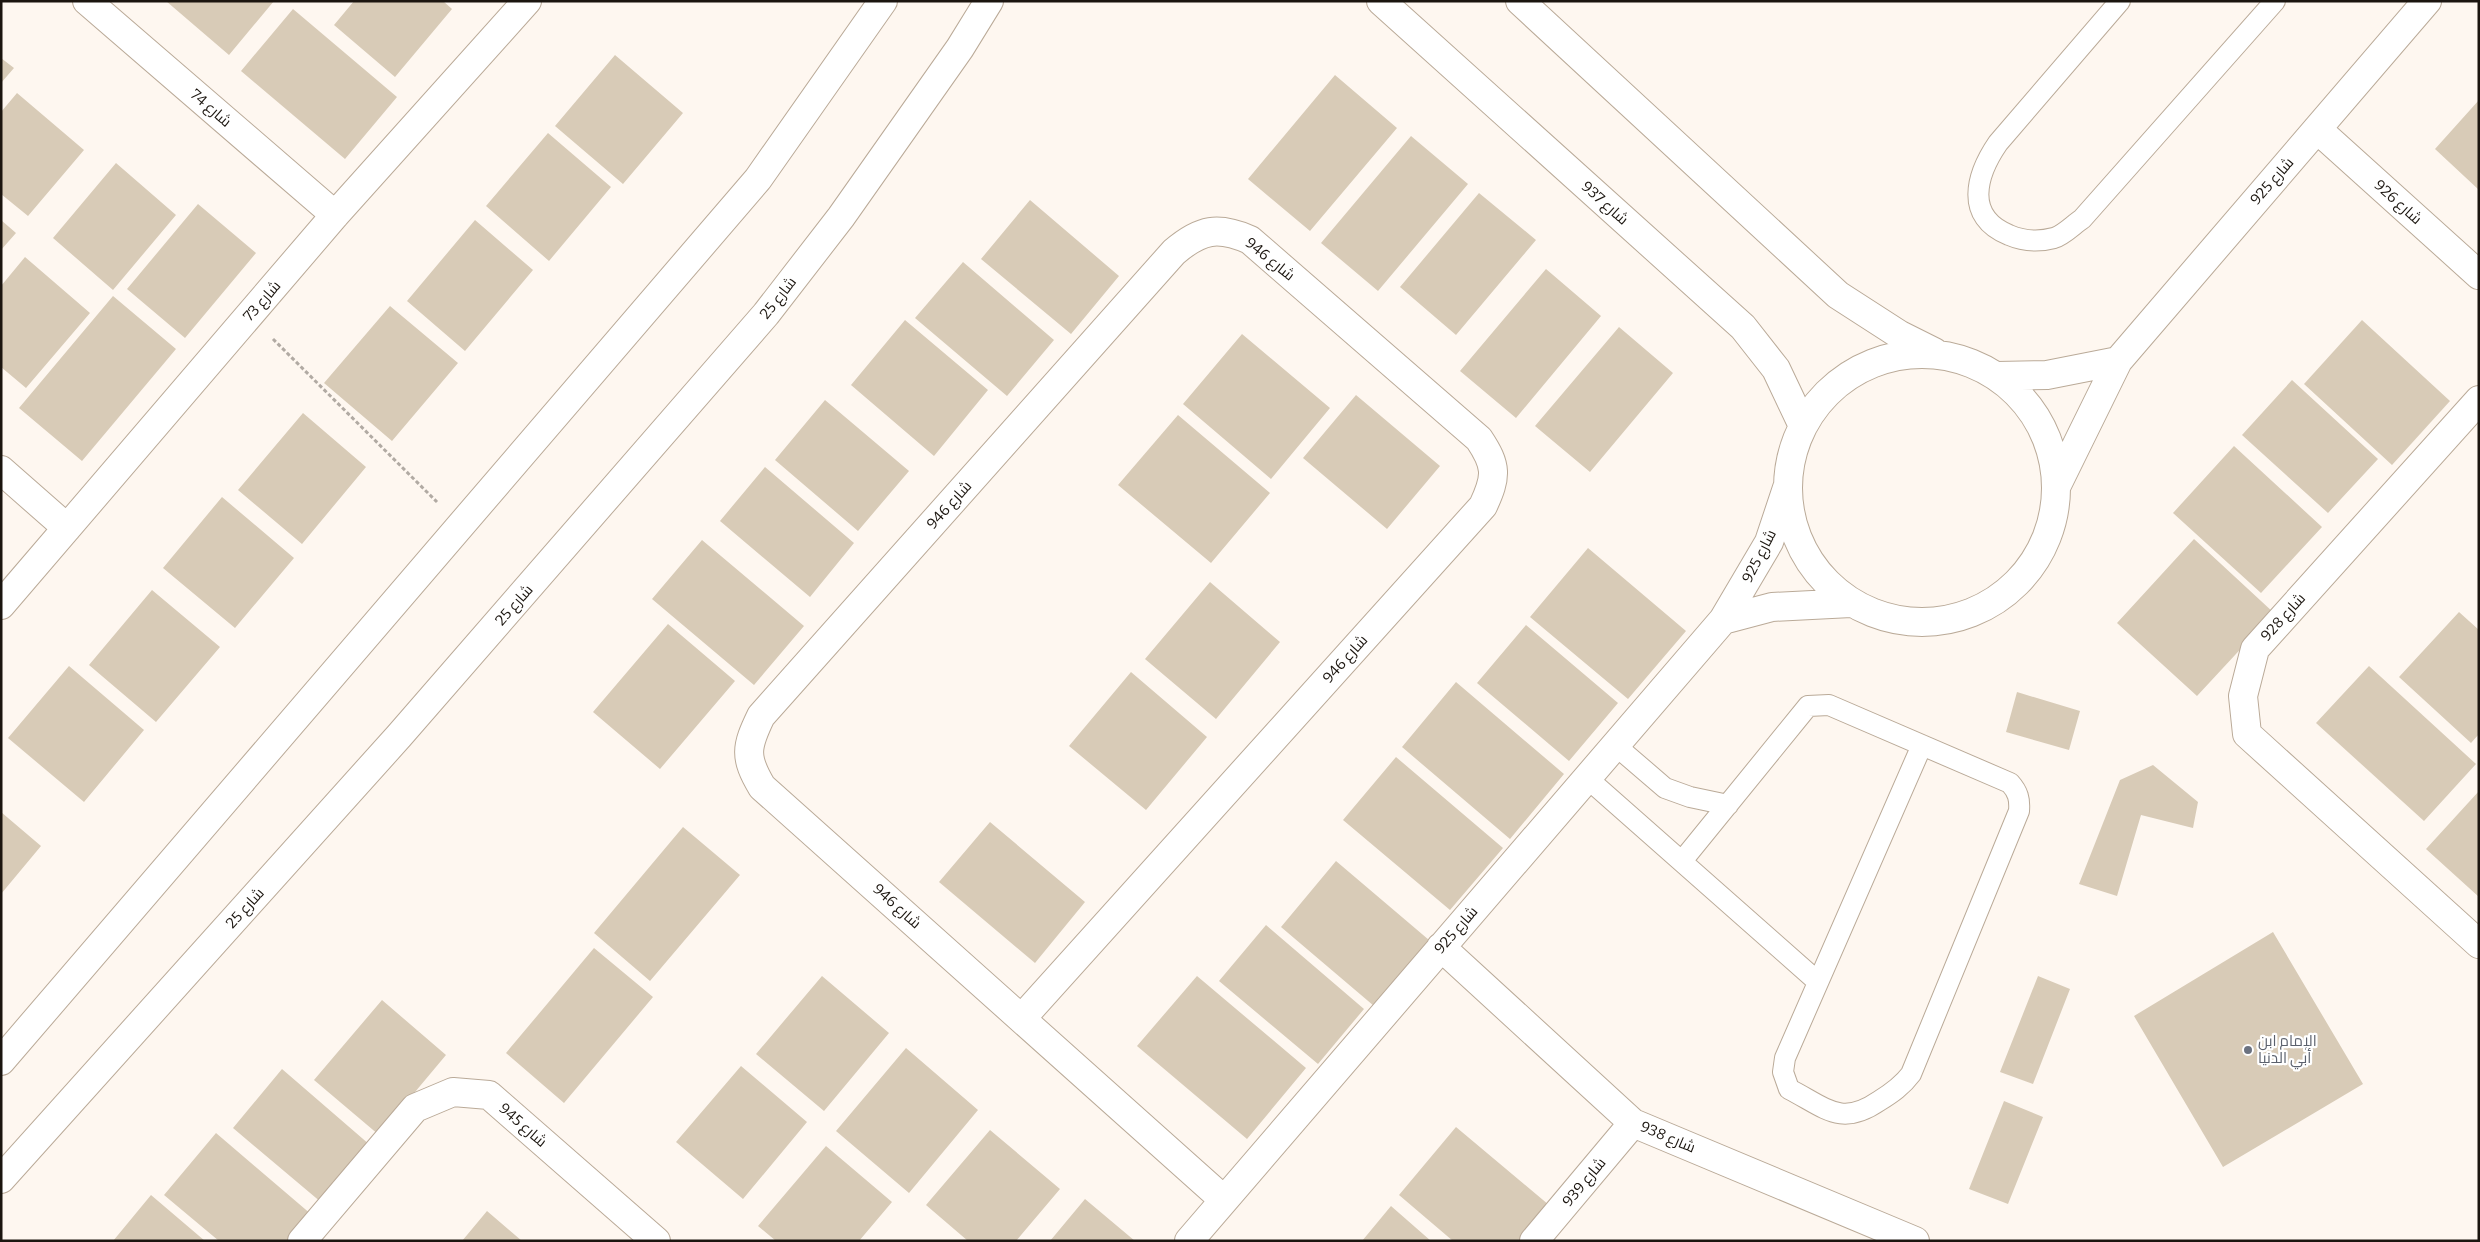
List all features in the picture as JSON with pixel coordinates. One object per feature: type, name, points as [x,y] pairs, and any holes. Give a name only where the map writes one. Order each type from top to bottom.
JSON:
[{"type":"street","name":"شارع 74","points":[[87,1],[335,216]]},
{"type":"street","name":"شارع 73","points":[[1,605],[335,216],[527,1]]},
{"type":"street","points":[[1,1061],[758,180],[884,1]]},
{"type":"street","name":"شارع 25","points":[[1,1179],[400,736],[766,314],[841,217],[960,48],[990,1]]},
{"type":"street","name":"شارع 937","points":[[1380,1],[1742,327],[1776,369],[1803,426]]},
{"type":"street","points":[[1520,1],[1838,295],[1900,336],[1937,353],[1969,361],[1997,376],[2022,397],[2041,423],[2053,453],[2057,485],[2054,518],[2043,548],[2025,574],[2002,597],[1974,612],[1944,621],[1912,623],[1881,616],[1851,603],[1825,582],[1804,554],[1792,522],[1788,488],[1792,456],[1803,426],[1821,398],[1853,373],[1874,362],[1905,354],[1937,353]]},
{"type":"street","name":"شارع 925","points":[[2057,485],[2118,361],[2318,129],[2418,4]]},
{"type":"street","name":"شارع 926","points":[[2318,129],[2479,275]]},
{"type":"street","name":"شارع 946","points":[[1022,1018],[1483,506],[1492,488],[1495,468],[1490,454],[1479,439],[1250,240],[1230,231],[1208,231],[1188,240],[1174,252],[762,716],[750,739],[747,757],[762,787],[1224,1200]]},
{"type":"street","points":[[1997,376],[2047,375],[2118,361]]},
{"type":"street","name":"شارع 928","points":[[2479,400],[2255,649],[2243,696],[2247,734],[2479,944]]},
{"type":"street","points":[[1,470],[68,528]]},
{"type":"street","name":"شارع 925","points":[[1189,1241],[1723,620],[1769,542],[1788,488]]},
{"type":"street","points":[[1723,620],[1772,607],[1851,603]]},
{"type":"street","name":"شارع 938","points":[[1441,947],[1633,1123],[1915,1241]]},
{"type":"street","name":"شارع 945","points":[[302,1241],[415,1108],[453,1092],[489,1095],[656,1241]]},
{"type":"street","name":"شارع 939","points":[[1534,1241],[1633,1123]]},
{"type":"lane","points":[[2120,1],[1998,143],[1985,162],[1979,182],[1979,205],[1985,220],[2001,232],[2016,238],[2033,241],[2056,237],[2082,219],[2275,1]]},
{"type":"lane","points":[[1682,861],[1808,706],[1829,705],[1922,744],[2010,783],[2016,790],[2020,800],[2019,811],[1911,1074],[1902,1087],[1864,1112],[1851,1115],[1839,1114],[1789,1089],[1783,1072],[1785,1058],[1922,744]]},
{"type":"lane","points":[[1615,745],[1665,788],[1690,797],[1728,805]]},
{"type":"lane","points":[[1587,778],[1818,982]]},
{"type":"path","points":[[249,316],[461,525]]},
{"type":"building","points":[[166,1],[274,1],[229,55]]},
{"type":"building","points":[[354,1],[443,1],[452,9],[395,77],[334,25]]},
{"type":"building","points":[[293,9],[397,97],[345,159],[241,71]]},
{"type":"building","points":[[615,55],[683,113],[623,184],[555,126]]},
{"type":"building","points":[[1,58],[14,68],[1,83]]},
{"type":"building","points":[[1335,75],[1397,128],[1310,231],[1248,179]]},
{"type":"building","points":[[17,93],[84,150],[28,216],[1,194],[1,112]]},
{"type":"building","points":[[2479,100],[2479,190],[2435,149]]},
{"type":"building","points":[[548,133],[611,187],[549,261],[486,206]]},
{"type":"building","points":[[1411,136],[1468,184],[1378,291],[1321,243]]},
{"type":"building","points":[[116,163],[176,215],[113,290],[53,238]]},
{"type":"building","points":[[1479,193],[1536,240],[1456,335],[1400,287]]},
{"type":"building","points":[[1030,200],[1119,276],[1071,334],[981,259]]},
{"type":"building","points":[[198,204],[256,253],[185,338],[127,289]]},
{"type":"building","points":[[1,220],[16,233],[1,250]]},
{"type":"building","points":[[475,220],[533,270],[465,351],[407,301]]},
{"type":"building","points":[[25,257],[90,313],[26,388],[1,367],[1,286]]},
{"type":"building","points":[[963,262],[1054,340],[1007,396],[915,318]]},
{"type":"building","points":[[1546,269],[1601,316],[1516,418],[1460,371]]},
{"type":"building","points":[[113,296],[176,349],[82,461],[19,408]]},
{"type":"building","points":[[390,306],[458,363],[392,441],[324,383]]},
{"type":"building","points":[[905,320],[988,390],[934,456],[851,385]]},
{"type":"building","points":[[2362,320],[2450,401],[2392,465],[2304,384]]},
{"type":"building","points":[[1619,327],[1673,373],[1590,472],[1535,426]]},
{"type":"building","points":[[1242,334],[1330,408],[1271,479],[1183,404]]},
{"type":"building","points":[[2292,380],[2378,459],[2328,513],[2242,435]]},
{"type":"building","points":[[1356,395],[1440,466],[1387,529],[1303,458]]},
{"type":"building","points":[[825,400],[909,471],[858,531],[775,460]]},
{"type":"building","points":[[303,413],[366,467],[302,544],[238,490]]},
{"type":"building","points":[[1178,415],[1270,493],[1211,563],[1118,485]]},
{"type":"building","points":[[2234,446],[2322,527],[2261,593],[2173,513]]},
{"type":"building","points":[[765,467],[854,543],[810,597],[720,521]]},
{"type":"building","points":[[222,497],[294,558],[235,628],[163,568]]},
{"type":"building","points":[[2194,539],[2274,613],[2197,696],[2117,623]]},
{"type":"building","points":[[702,540],[804,626],[754,685],[652,599]]},
{"type":"building","points":[[1588,548],[1686,631],[1628,699],[1530,617]]},
{"type":"building","points":[[1210,582],[1280,642],[1216,719],[1145,659]]},
{"type":"building","points":[[152,590],[220,647],[156,722],[89,665]]},
{"type":"building","points":[[2459,612],[2479,630],[2479,734],[2471,743],[2399,677]]},
{"type":"building","points":[[668,624],[735,681],[660,769],[593,712]]},
{"type":"building","points":[[1526,625],[1618,703],[1569,761],[1477,683]]},
{"type":"building","points":[[69,666],[144,730],[84,802],[8,738]]},
{"type":"building","points":[[2369,666],[2476,764],[2424,821],[2316,723]]},
{"type":"building","points":[[1131,672],[1207,737],[1146,810],[1069,746]]},
{"type":"building","points":[[1456,682],[1564,774],[1510,839],[1402,747]]},
{"type":"building","points":[[2017,692],[2080,711],[2069,750],[2006,732]]},
{"type":"building","points":[[1396,757],[1503,848],[1450,910],[1343,820]]},
{"type":"building","points":[[2153,765],[2198,802],[2193,828],[2141,815],[2117,896],[2079,884],[2120,780]]},
{"type":"building","points":[[2479,791],[2479,897],[2426,849]]},
{"type":"building","points":[[1,812],[41,846],[1,894]]},
{"type":"building","points":[[990,822],[1085,902],[1035,963],[939,882]]},
{"type":"building","points":[[683,827],[740,875],[650,981],[594,933]]},
{"type":"building","points":[[1336,861],[1429,940],[1374,1006],[1281,927]]},
{"type":"building","points":[[1266,925],[1364,1009],[1318,1064],[1219,981]]},
{"type":"building","name":"الإمام ابن أبي الدنيا","points":[[2273,932],[2363,1084],[2223,1167],[2134,1016]]},
{"type":"building","points":[[594,948],[653,997],[564,1103],[506,1053]]},
{"type":"building","points":[[822,976],[889,1033],[824,1111],[756,1054]]},
{"type":"building","points":[[1197,976],[1306,1068],[1247,1139],[1137,1046]]},
{"type":"building","points":[[2038,976],[2070,989],[2033,1084],[2000,1072]]},
{"type":"building","points":[[382,1000],[446,1055],[379,1135],[314,1080]]},
{"type":"building","points":[[906,1048],[978,1110],[909,1193],[836,1131]]},
{"type":"building","points":[[741,1066],[807,1122],[743,1199],[676,1142]]},
{"type":"building","points":[[282,1069],[370,1145],[322,1203],[233,1128]]},
{"type":"building","points":[[2004,1101],[2043,1117],[2008,1204],[1969,1189]]},
{"type":"building","points":[[1456,1127],[1549,1205],[1519,1241],[1453,1241],[1399,1195]]},
{"type":"building","points":[[990,1130],[1060,1189],[1016,1241],[968,1241],[926,1205]]},
{"type":"building","points":[[216,1133],[312,1215],[291,1241],[219,1241],[164,1195]]},
{"type":"building","points":[[826,1146],[892,1202],[859,1241],[776,1241],[758,1226]]},
{"type":"building","points":[[151,1195],[205,1241],[113,1241]]},
{"type":"building","points":[[1085,1199],[1135,1241],[1050,1241]]},
{"type":"building","points":[[1391,1206],[1431,1241],[1362,1241]]},
{"type":"building","points":[[487,1211],[522,1241],[462,1241]]},
{"type":"place","name":"الإمام ابن أبي الدنيا","points":[[2248,1050]]}]
